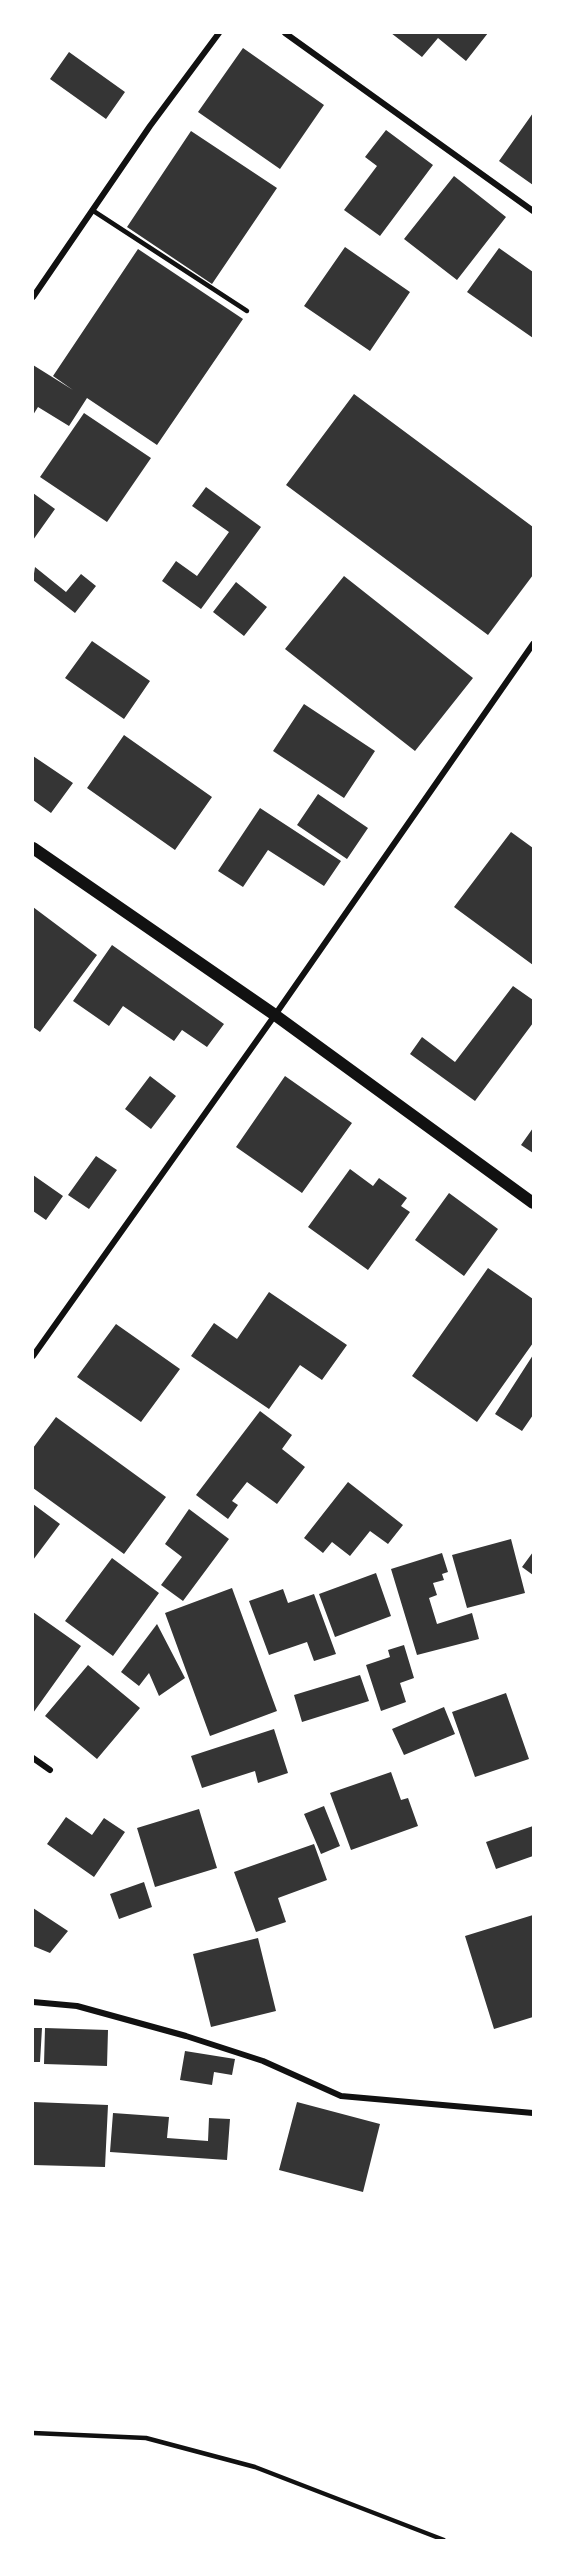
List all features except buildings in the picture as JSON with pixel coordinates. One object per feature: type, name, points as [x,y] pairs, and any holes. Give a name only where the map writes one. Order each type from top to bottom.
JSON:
[{"type":"main road","points":[[33,848],[275,1015],[533,1203]]},
{"type":"street","points":[[33,297],[150,126],[219,33]]},
{"type":"street","points":[[285,33],[533,211]]},
{"type":"street","points":[[33,1356],[275,1015],[533,644]]},
{"type":"street","points":[[33,1758],[50,1770]]},
{"type":"street","points":[[33,2002],[77,2006],[186,2036],[263,2061],[341,2096],[533,2113]]},
{"type":"lane","points":[[92,210],[247,311]]},
{"type":"lane","points":[[33,2433],[146,2438],[255,2467],[444,2540]]}]
